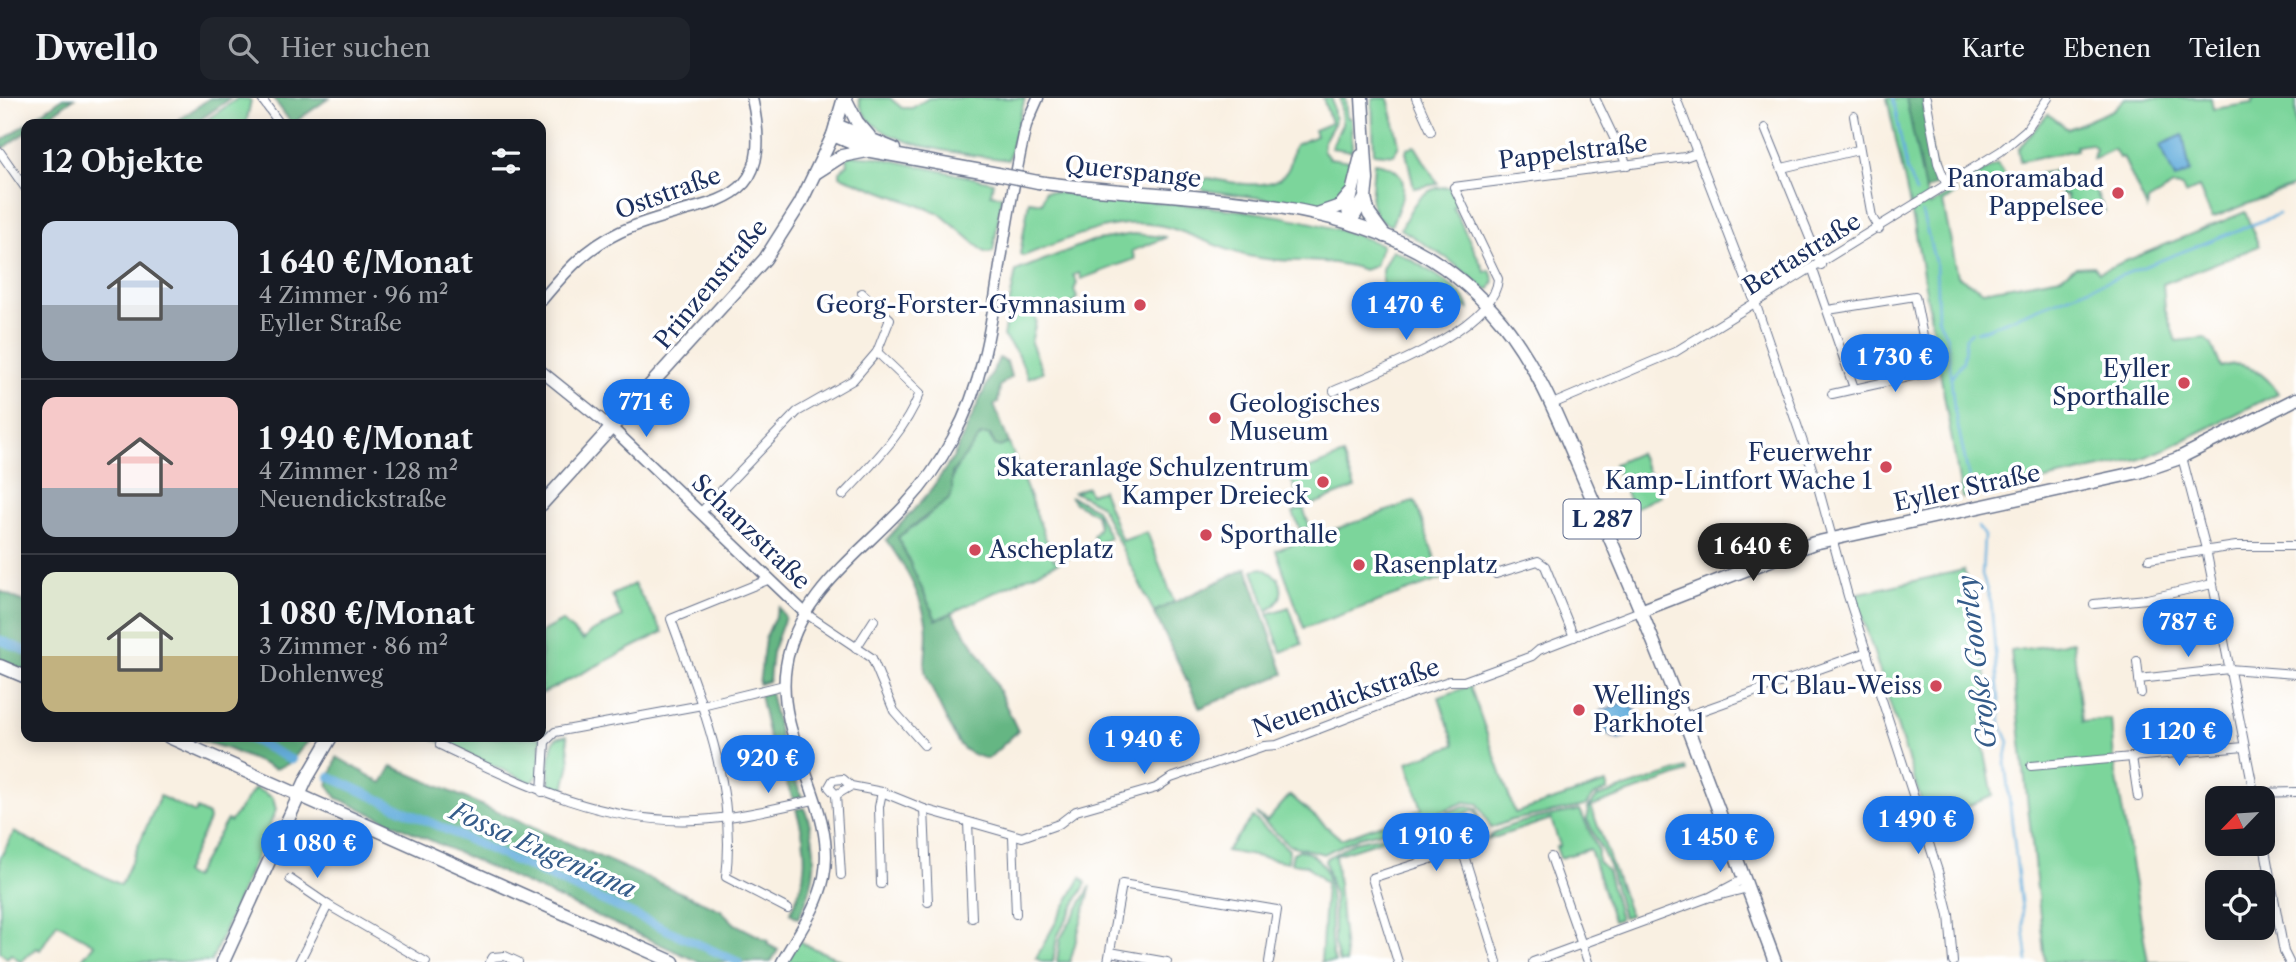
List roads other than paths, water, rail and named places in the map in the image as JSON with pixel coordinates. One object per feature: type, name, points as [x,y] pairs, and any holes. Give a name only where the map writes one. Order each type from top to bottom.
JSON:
[{"type":"main road","name":"Prinzenstraße","points":[[546,500],[765,259],[817,172],[844,98]]},
{"type":"main road","points":[[844,98],[873,146]]},
{"type":"main road","points":[[1362,98],[1363,149],[1367,180],[1365,198],[1369,214],[1385,236]]},
{"type":"main road","name":"Querspange","points":[[834,130],[873,146],[1038,183],[1317,214],[1350,223]]},
{"type":"main road","name":"L 287","points":[[817,172],[842,156],[873,146]]},
{"type":"main road","points":[[1350,223],[1348,209],[1363,149]]},
{"type":"main road","points":[[1317,214],[1340,206],[1352,191]]},
{"type":"main road","points":[[1350,223],[1365,198]]},
{"type":"main road","name":"L 287","points":[[1350,223],[1385,236],[1448,270],[1486,305],[1527,359],[1643,610],[1684,717],[1768,962]]},
{"type":"main road","name":"Eyller Straße","points":[[1643,610],[1786,552],[1833,538],[2139,472],[2182,457],[2296,399]]},
{"type":"main road","points":[[0,666],[21,675]]},
{"type":"main road","points":[[180,742],[673,962]]},
{"type":"main road","points":[[223,962],[300,794],[328,742]]},
{"type":"main road","name":"L 287","points":[[1743,885],[1775,962]]},
{"type":"street","points":[[261,98],[276,119]]},
{"type":"street","name":"Oststraße","points":[[546,295],[575,261],[597,244],[625,230],[724,198],[745,183],[754,170],[759,152],[752,98]]},
{"type":"street","points":[[924,745],[894,711],[872,658],[805,613],[824,587],[908,503],[934,470],[971,401],[988,344],[1026,125],[1040,98]]},
{"type":"street","points":[[1416,98],[1431,131]]},
{"type":"street","points":[[1595,98],[1627,164]]},
{"type":"street","points":[[1676,98],[1756,305],[1833,538],[1848,596],[1938,871],[1949,915],[1954,962]]},
{"type":"street","points":[[1926,98],[1938,163],[1947,186]]},
{"type":"street","name":"Bertastraße","points":[[1550,405],[1675,352],[1813,270],[2012,143],[2026,130],[2048,98]]},
{"type":"street","points":[[1854,116],[1872,217],[1879,229]]},
{"type":"street","points":[[1765,128],[1821,265]]},
{"type":"street","points":[[1782,168],[1858,150]]},
{"type":"street","points":[[0,152],[21,182]]},
{"type":"street","name":"Pappelstraße","points":[[1486,305],[1498,279],[1454,187],[1685,157],[1696,152]]},
{"type":"street","points":[[1813,270],[1854,388]]},
{"type":"street","points":[[701,512],[791,417],[807,405],[853,380],[877,352],[890,319],[862,293]]},
{"type":"street","points":[[1828,310],[1915,296],[1930,372],[1832,394]]},
{"type":"street","points":[[1334,391],[1431,346],[1486,305]]},
{"type":"street","points":[[843,495],[900,433],[906,414],[915,405],[919,393],[877,352]]},
{"type":"street","name":"Schanzstraße","points":[[546,375],[613,429],[805,613],[791,642],[784,685],[789,724],[814,800],[825,846],[825,874],[815,905],[782,962]]},
{"type":"street","points":[[2182,457],[2206,549],[2253,786]]},
{"type":"street","points":[[2149,559],[2206,549],[2296,546]]},
{"type":"street","points":[[1496,574],[1538,561],[1545,566],[1574,637]]},
{"type":"street","points":[[770,579],[671,619],[702,705],[718,762],[727,817],[726,877],[788,909]]},
{"type":"street","points":[[2094,604],[2147,600],[2212,584]]},
{"type":"street","name":"Neuendickstraße","points":[[836,795],[829,787],[833,779],[843,779],[851,786],[882,792],[924,809],[1013,836],[1030,835],[1059,824],[1076,811],[1156,788],[1171,778],[1264,746],[1277,745],[1423,689],[1485,673],[1643,610]]},
{"type":"street","points":[[856,648],[874,620]]},
{"type":"street","points":[[1684,717],[1867,652]]},
{"type":"street","points":[[2137,661],[2141,693]]},
{"type":"street","points":[[2139,679],[2230,669],[2296,674]]},
{"type":"street","points":[[542,792],[545,745],[552,734],[702,705],[784,685]]},
{"type":"street","points":[[440,745],[542,792],[589,808],[629,816],[676,820],[727,817],[814,800]]},
{"type":"street","points":[[2031,766],[2244,747]]},
{"type":"street","points":[[2132,757],[2138,797]]},
{"type":"street","points":[[841,875],[836,795],[851,786]]},
{"type":"street","points":[[881,884],[879,807],[882,792]]},
{"type":"street","points":[[2275,794],[2296,792]]},
{"type":"street","points":[[924,809],[928,902]]},
{"type":"street","points":[[968,822],[972,918]]},
{"type":"street","points":[[1013,836],[1016,914]]},
{"type":"street","points":[[1398,962],[1372,878],[1482,840]]},
{"type":"street","points":[[1462,849],[1497,962]]},
{"type":"street","points":[[2266,856],[2284,952],[2289,962]]},
{"type":"street","points":[[1551,857],[1588,962]]},
{"type":"street","points":[[290,879],[328,905],[426,962]]},
{"type":"street","points":[[1108,962],[1122,884],[1277,910],[1269,962]]},
{"type":"street","points":[[1533,962],[1743,885]]},
{"type":"street","points":[[299,962],[328,905]]},
{"type":"street","points":[[1110,952],[1167,962]]},
{"type":"street","points":[[490,962],[493,957],[505,956],[518,962]]},
{"type":"water","points":[[2183,135],[2190,172],[2175,179],[2160,145]]},
{"type":"water","points":[[1627,701],[1645,720],[1646,727],[1642,732],[1619,740],[1614,738],[1616,733],[1623,730],[1624,724],[1616,720],[1608,728],[1613,733],[1612,737],[1605,729],[1600,711]]},
{"type":"waterway","name":"Große Goorley","points":[[1893,98],[1907,170],[1916,193]]},
{"type":"waterway","name":"Große Goorley","points":[[1922,213],[1936,265],[1938,318],[1947,338],[1954,408],[1972,492]]},
{"type":"waterway","points":[[1977,332],[2279,214]]},
{"type":"waterway","points":[[1952,377],[1963,361],[1966,337],[1972,332]]},
{"type":"waterway","name":"Große Goorley","points":[[1978,527],[1984,536],[1982,575],[1991,603],[2001,724],[2009,742],[2005,763],[2028,962]]},
{"type":"waterway","name":"Fossa Eugeniana","points":[[0,640],[21,649]]},
{"type":"waterway","name":"Fossa Eugeniana","points":[[256,742],[292,760]]},
{"type":"waterway","name":"Fossa Eugeniana","points":[[330,777],[738,962]]},
{"type":"place","name":"Panoramabad Pappelsee","points":[[2118,193]]},
{"type":"place","name":"Georg-Forster-Gymnasium","points":[[1140,305]]},
{"type":"place","name":"Eyller Sporthalle","points":[[2184,383]]},
{"type":"place","name":"Geologisches Museum","points":[[1215,418]]},
{"type":"place","name":"Feuerwehr Kamp-Lintfort Wache 1","points":[[1886,467]]},
{"type":"place","name":"Skateranlage Schulzentrum Kamper Dreieck","points":[[1323,482]]},
{"type":"place","name":"Sporthalle","points":[[1206,535]]},
{"type":"place","name":"Ascheplatz","points":[[975,550]]},
{"type":"place","name":"Rasenplatz","points":[[1359,565]]},
{"type":"place","name":"TC Blau-Weiss","points":[[1936,686]]},
{"type":"place","name":"Wellings Parkhotel","points":[[1579,710]]}]
